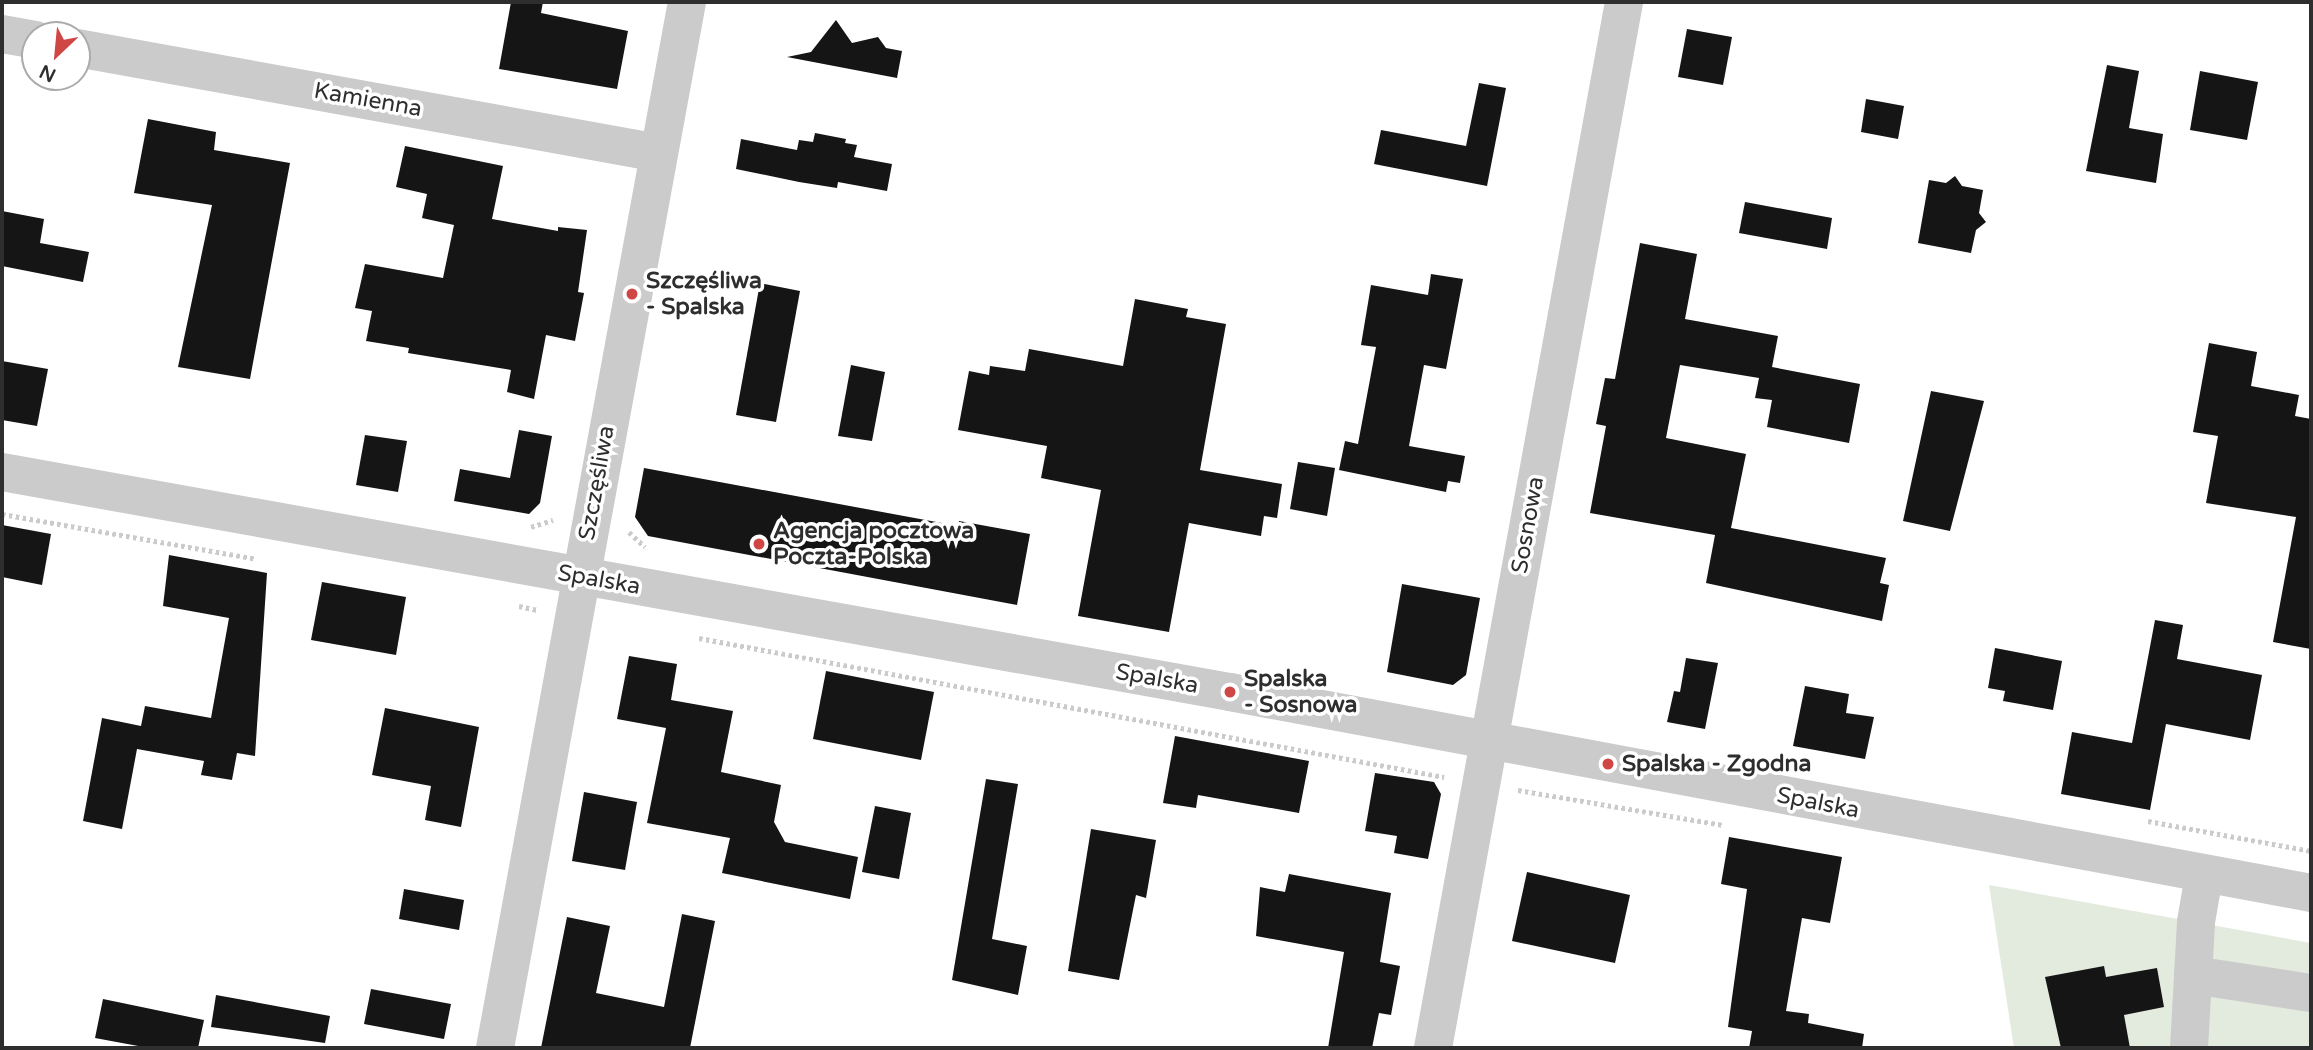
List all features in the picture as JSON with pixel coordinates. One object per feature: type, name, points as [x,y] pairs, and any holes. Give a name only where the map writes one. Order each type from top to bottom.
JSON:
[{"type":"street","name":"Szczęśliwa","points":[[495,1048],[687,2]]},
{"type":"street","name":"Sosnowa","points":[[1433,1048],[1625,2]]},
{"type":"street","points":[[2,34],[21,37]]},
{"type":"street","name":"Kamienna","points":[[91,51],[659,153]]},
{"type":"street","name":"Spalska","points":[[2,472],[2311,893]]},
{"type":"street","points":[[2189,1048],[2193,975],[2204,875]]},
{"type":"street","points":[[2193,975],[2311,993]]},
{"type":"path","points":[[523,528],[542,526],[560,512]]},
{"type":"path","points":[[2,514],[264,561]]},
{"type":"path","points":[[627,519],[630,537],[659,549]]},
{"type":"path","points":[[511,605],[574,616]]},
{"type":"path","points":[[685,636],[1730,827]]},
{"type":"shaded area","points":[[1989,885],[2311,943],[2311,1048],[2014,1048]]},
{"type":"building","points":[[511,2],[543,2],[541,13],[628,31],[617,89],[499,69]]},
{"type":"building","points":[[836,20],[852,43],[878,37],[886,48],[902,51],[897,78],[787,57],[811,52]]},
{"type":"building","points":[[1687,29],[1732,37],[1723,85],[1678,77]]},
{"type":"building","points":[[2107,65],[2139,71],[2129,128],[2163,134],[2156,183],[2086,171]]},
{"type":"building","points":[[2200,71],[2258,82],[2247,140],[2190,130]]},
{"type":"building","points":[[1479,83],[1506,88],[1487,186],[1374,164],[1381,130],[1466,146]]},
{"type":"building","points":[[1866,99],[1904,106],[1898,139],[1861,132]]},
{"type":"building","points":[[148,119],[216,132],[214,150],[290,163],[250,379],[178,367],[212,205],[134,193]]},
{"type":"building","points":[[815,133],[846,139],[845,143],[857,145],[854,157],[892,164],[887,191],[838,182],[837,188],[736,169],[741,139],[797,150],[799,140],[813,142]]},
{"type":"building","points":[[405,146],[503,166],[492,219],[558,231],[558,227],[587,230],[578,292],[584,293],[575,341],[546,335],[534,399],[507,392],[511,370],[408,353],[409,348],[366,341],[372,311],[355,308],[365,264],[443,278],[454,225],[422,218],[427,194],[396,187]]},
{"type":"building","points":[[1955,176],[1962,186],[1983,190],[1979,213],[1986,222],[1976,230],[1971,253],[1918,243],[1929,180],[1946,183]]},
{"type":"building","points":[[1745,202],[1832,218],[1827,249],[1739,233]]},
{"type":"building","points":[[2,211],[44,219],[40,243],[89,252],[83,282],[2,266]]},
{"type":"building","points":[[1640,243],[1697,254],[1685,319],[1778,336],[1772,367],[1860,384],[1849,443],[1767,427],[1772,400],[1755,398],[1759,378],[1680,365],[1666,438],[1746,454],[1731,528],[1886,558],[1880,583],[1889,585],[1882,621],[1706,583],[1715,535],[1590,513],[1606,426],[1596,424],[1605,378],[1615,379]]},
{"type":"building","points":[[1431,274],[1463,279],[1446,369],[1424,365],[1409,446],[1465,456],[1460,483],[1448,481],[1446,492],[1339,470],[1345,441],[1358,444],[1376,347],[1361,345],[1371,285],[1428,295]]},
{"type":"building","points":[[760,283],[800,291],[776,422],[736,415]]},
{"type":"building","points":[[1135,299],[1188,309],[1186,317],[1226,324],[1200,470],[1282,484],[1277,518],[1264,516],[1261,536],[1189,523],[1169,632],[1078,616],[1101,490],[1041,478],[1047,446],[958,430],[969,371],[989,375],[990,366],[1025,371],[1029,349],[1123,366]]},
{"type":"building","points":[[2209,343],[2257,352],[2251,386],[2299,395],[2295,416],[2311,419],[2311,649],[2273,642],[2296,517],[2206,503],[2218,436],[2193,432]]},
{"type":"building","points":[[2,361],[48,369],[37,426],[2,420]]},
{"type":"building","points":[[851,365],[885,372],[872,441],[838,436]]},
{"type":"building","points":[[1931,391],[1984,401],[1950,531],[1903,521]]},
{"type":"building","points":[[519,430],[552,436],[540,503],[529,514],[454,501],[460,469],[510,478]]},
{"type":"building","points":[[365,435],[407,441],[398,492],[356,485]]},
{"type":"building","points":[[1298,462],[1335,468],[1327,516],[1290,509]]},
{"type":"building","points":[[644,468],[958,526],[959,521],[1030,534],[1017,605],[648,536],[635,517]]},
{"type":"building","points":[[2,525],[51,534],[42,585],[2,577]]},
{"type":"building","points":[[169,555],[267,573],[255,756],[237,753],[232,780],[201,775],[204,761],[137,749],[122,829],[83,821],[102,718],[141,726],[145,706],[211,718],[229,618],[163,606]]},
{"type":"building","points":[[322,582],[406,597],[396,655],[311,640]]},
{"type":"building","points":[[1402,584],[1480,598],[1466,675],[1453,685],[1387,672]]},
{"type":"building","points":[[2155,620],[2183,625],[2177,659],[2262,675],[2250,740],[2166,724],[2150,810],[2061,794],[2072,732],[2132,743]]},
{"type":"building","points":[[1995,648],[2062,661],[2053,710],[2003,701],[2005,691],[1988,688]]},
{"type":"building","points":[[629,656],[677,664],[671,700],[733,711],[721,772],[781,785],[774,822],[785,842],[858,857],[850,899],[722,873],[730,838],[647,823],[666,728],[617,719]]},
{"type":"building","points":[[1686,658],[1718,663],[1705,729],[1667,722],[1674,691],[1680,692]]},
{"type":"building","points":[[826,671],[934,692],[921,760],[813,739]]},
{"type":"building","points":[[1805,686],[1849,694],[1846,713],[1874,717],[1865,759],[1793,746]]},
{"type":"building","points":[[385,708],[479,727],[461,827],[425,820],[431,786],[372,775]]},
{"type":"building","points":[[1175,736],[1309,761],[1299,813],[1198,795],[1196,808],[1163,803]]},
{"type":"building","points":[[1375,773],[1434,782],[1441,794],[1428,859],[1394,853],[1397,836],[1365,831]]},
{"type":"building","points":[[986,779],[1018,784],[992,939],[1027,946],[1018,995],[952,980]]},
{"type":"building","points":[[584,792],[637,802],[625,870],[572,861]]},
{"type":"building","points":[[875,806],[911,813],[899,879],[862,872]]},
{"type":"building","points":[[1091,829],[1156,840],[1146,898],[1136,895],[1119,980],[1068,971]]},
{"type":"building","points":[[1729,837],[1842,857],[1830,923],[1802,918],[1786,1011],[1809,1014],[1808,1023],[1864,1034],[1862,1048],[1749,1048],[1752,1031],[1728,1027],[1747,889],[1721,884]]},
{"type":"building","points":[[1527,872],[1630,895],[1615,963],[1512,941]]},
{"type":"building","points":[[1289,874],[1391,893],[1380,962],[1400,966],[1391,1015],[1379,1013],[1372,1048],[1328,1048],[1344,952],[1256,936],[1260,887],[1285,892]]},
{"type":"building","points":[[404,889],[464,900],[459,930],[399,919]]},
{"type":"building","points":[[682,914],[715,921],[690,1048],[541,1048],[567,917],[610,926],[596,993],[664,1007]]},
{"type":"building","points":[[2104,966],[2106,977],[2157,968],[2164,1007],[2124,1015],[2130,1048],[2061,1048],[2045,977]]},
{"type":"building","points":[[371,989],[451,1004],[444,1039],[364,1024]]},
{"type":"building","points":[[216,995],[330,1016],[325,1043],[211,1027]]},
{"type":"building","points":[[103,999],[204,1020],[198,1048],[149,1048],[95,1038]]},
{"type":"place","name":"Szczęśliwa - Spalska","points":[[632,294]]},
{"type":"place","name":"Agencja pocztowa Poczta-Polska","points":[[759,544]]},
{"type":"place","name":"Spalska - Sosnowa","points":[[1230,692]]},
{"type":"place","name":"Spalska - Zgodna","points":[[1608,764]]}]
